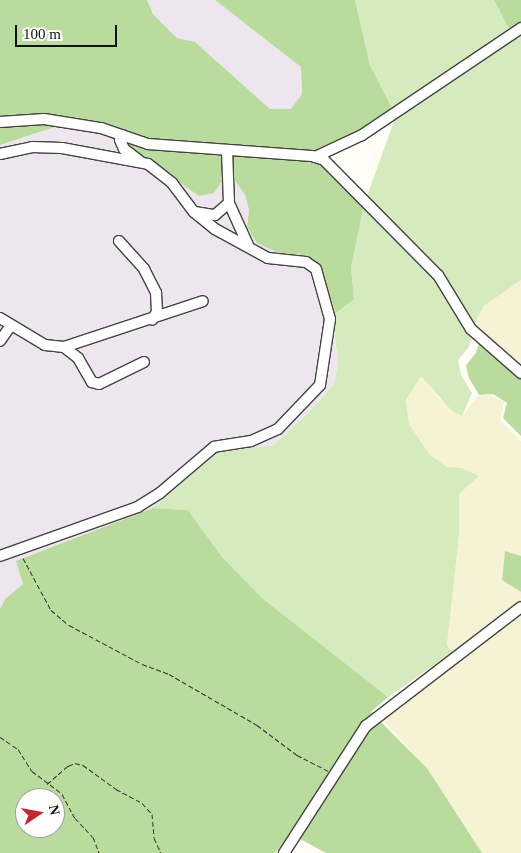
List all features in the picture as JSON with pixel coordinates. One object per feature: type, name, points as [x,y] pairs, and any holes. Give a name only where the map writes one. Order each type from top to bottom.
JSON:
[{"type":"street","points":[[315,157],[362,135],[521,28]]},
{"type":"street","points":[[0,122],[44,119],[101,128],[148,144],[315,157],[339,172],[438,274],[471,329],[521,373]]},
{"type":"street","points":[[0,556],[138,506],[160,493],[214,448],[251,441],[278,428],[314,394],[323,376],[330,319],[318,273],[306,262],[268,258],[216,229],[194,212],[162,173],[141,162],[124,149],[120,140],[122,135]]},
{"type":"street","points":[[0,154],[32,147],[62,148],[141,162]]},
{"type":"street","points":[[227,150],[228,203],[249,246]]},
{"type":"street","points":[[194,212],[214,215],[228,203]]},
{"type":"street","points":[[119,241],[144,269],[156,293],[157,312],[152,320]]},
{"type":"street","points":[[0,318],[44,345],[64,347],[152,320],[203,301]]},
{"type":"street","points":[[0,341],[11,325]]},
{"type":"street","points":[[64,347],[78,358],[92,382],[99,384],[144,362]]},
{"type":"street","points":[[284,853],[366,726],[521,607]]},
{"type":"path","points":[[20,550],[51,610],[69,625],[142,664],[169,674],[257,725],[297,755],[323,767],[334,777]]},
{"type":"path","points":[[0,737],[18,749],[32,771],[62,794],[75,818],[93,837],[99,853]]},
{"type":"path","points":[[47,784],[68,766],[75,763],[83,765],[147,808],[155,823],[154,838],[161,853]]},
{"type":"shaded area","points":[[147,0],[215,0],[301,67],[302,94],[292,109],[270,109],[195,42],[177,38],[153,14]]},
{"type":"shaded area","points":[[55,127],[97,132],[214,193],[221,183],[234,179],[245,195],[249,210],[247,227],[279,253],[304,255],[317,262],[326,280],[338,363],[334,384],[311,410],[273,446],[262,449],[232,448],[153,508],[17,561],[23,584],[5,599],[0,609],[0,145]]},
{"type":"shaded area","points":[[521,280],[521,365],[489,340],[477,325],[477,318],[484,306]]},
{"type":"shaded area","points":[[421,375],[438,397],[462,416],[478,396],[490,395],[504,402],[500,420],[521,441],[521,556],[505,552],[502,579],[521,592],[521,599],[454,651],[447,645],[459,536],[459,494],[466,485],[461,468],[447,467],[430,455],[409,424],[406,400]]},
{"type":"shaded area","points":[[521,612],[521,853],[482,853],[427,768],[382,719]]},
{"type":"green space","points":[[0,0],[147,0],[153,14],[177,38],[195,42],[270,109],[291,109],[302,94],[301,67],[215,0],[355,0],[370,65],[396,116],[355,145],[329,151],[317,161],[364,204],[351,267],[354,299],[336,313],[317,262],[304,255],[279,253],[257,243],[247,227],[249,210],[245,195],[234,179],[221,183],[214,193],[199,196],[134,150],[97,132],[55,127],[0,145]]},
{"type":"green space","points":[[355,0],[494,0],[508,27],[521,34],[521,280],[484,306],[477,318],[469,347],[458,360],[461,375],[472,393],[462,416],[452,411],[421,376],[406,400],[409,424],[430,455],[447,467],[461,468],[479,476],[459,494],[459,536],[447,645],[453,652],[388,697],[262,598],[222,557],[188,510],[153,508],[221,449],[273,446],[311,410],[334,384],[338,363],[331,305],[354,299],[351,267],[360,215],[396,116],[370,65]]},
{"type":"green space","points":[[494,0],[521,0],[521,34],[508,27]]},
{"type":"green space","points":[[480,340],[521,375],[521,436],[503,418],[507,403],[493,394],[479,395],[469,378],[466,365],[476,353]]},
{"type":"green space","points":[[153,508],[188,510],[222,557],[262,598],[388,697],[371,712],[427,768],[482,853],[326,853],[291,834],[275,853],[0,853],[0,609],[5,599],[23,584],[16,561]]},
{"type":"green space","points":[[505,551],[521,556],[521,592],[502,580]]}]
